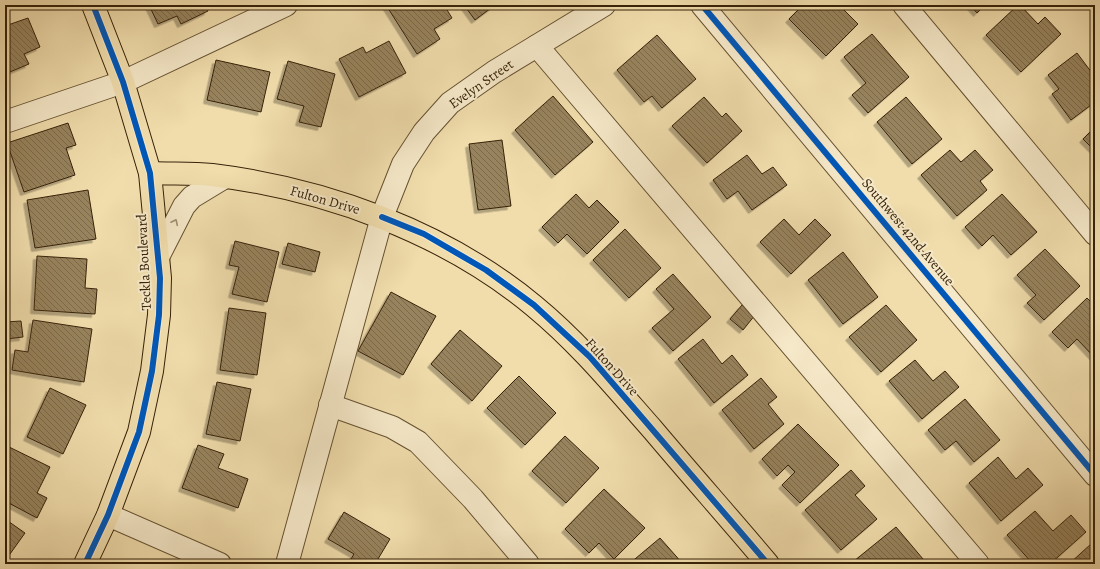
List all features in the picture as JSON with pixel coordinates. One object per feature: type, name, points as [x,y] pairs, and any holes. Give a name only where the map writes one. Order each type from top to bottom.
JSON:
[{"type":"main road","name":"Teckla Boulevard","points":[[85,564],[108,515],[139,432],[152,371],[159,315],[160,278],[150,174],[123,82],[93,5]]},
{"type":"main road","name":"Fulton Drive","points":[[150,174],[210,175],[247,180],[298,191],[382,217],[424,234],[486,270],[534,305],[590,357],[768,564]]},
{"type":"street","points":[[5,122],[123,82],[286,5]]},
{"type":"street","name":"Evelyn Street","points":[[287,564],[382,217],[403,164],[424,132],[450,103],[494,72],[604,5]]},
{"type":"street","name":"Southwest 42nd Avenue","points":[[702,5],[1095,475]]},
{"type":"street","points":[[904,5],[1095,234]]},
{"type":"street","points":[[537,46],[978,564]]},
{"type":"street","points":[[158,257],[184,206],[192,197],[224,177]]},
{"type":"street","points":[[330,405],[392,426],[418,442],[473,500],[528,564]]},
{"type":"street","points":[[108,515],[220,564]]},
{"type":"building","points":[[149,5],[206,5],[208,11],[181,24],[177,16],[158,24]]},
{"type":"building","points":[[386,5],[444,5],[452,18],[434,29],[440,39],[417,54]]},
{"type":"building","points":[[464,5],[495,5],[475,20]]},
{"type":"building","points":[[803,5],[839,5],[858,24],[826,56],[789,19]]},
{"type":"building","points":[[970,5],[985,5],[977,13]]},
{"type":"building","points":[[1018,5],[1020,5],[1038,24],[1045,17],[1061,34],[1021,72],[986,35]]},
{"type":"building","points":[[28,18],[40,47],[24,54],[29,64],[5,74],[5,26]]},
{"type":"building","points":[[872,34],[909,77],[868,113],[852,95],[866,83],[844,57]]},
{"type":"building","points":[[657,35],[696,79],[662,108],[652,96],[644,102],[617,70]]},
{"type":"building","points":[[389,41],[406,73],[359,97],[339,59],[363,47],[366,53]]},
{"type":"building","points":[[1077,53],[1095,77],[1095,102],[1071,120],[1052,94],[1059,89],[1048,75]]},
{"type":"building","points":[[216,60],[270,72],[261,112],[207,100]]},
{"type":"building","points":[[288,61],[335,74],[321,127],[299,122],[304,106],[277,99]]},
{"type":"building","points":[[553,96],[593,142],[555,175],[515,130]]},
{"type":"building","points":[[704,97],[722,117],[726,113],[742,131],[707,163],[672,126]]},
{"type":"building","points":[[906,97],[942,139],[912,164],[877,122]]},
{"type":"building","points":[[68,123],[76,145],[66,148],[75,175],[24,192],[7,143]]},
{"type":"building","points":[[1095,127],[1095,151],[1083,139]]},
{"type":"building","points":[[502,140],[511,206],[478,210],[469,144]]},
{"type":"building","points":[[950,150],[961,162],[975,150],[993,170],[980,181],[987,190],[957,216],[921,175]]},
{"type":"building","points":[[747,155],[762,174],[773,167],[787,185],[752,210],[738,191],[727,199],[713,180]]},
{"type":"building","points":[[88,190],[96,239],[35,248],[27,200]]},
{"type":"building","points":[[576,194],[589,208],[597,200],[619,222],[587,254],[567,234],[558,243],[542,227]]},
{"type":"building","points":[[1002,194],[1037,232],[1011,255],[993,235],[982,246],[965,227]]},
{"type":"building","points":[[784,219],[799,235],[815,219],[831,235],[791,274],[760,242]]},
{"type":"building","points":[[625,229],[661,268],[629,298],[593,260]]},
{"type":"building","points":[[235,241],[279,252],[267,302],[232,294],[239,267],[229,265]]},
{"type":"building","points":[[288,243],[320,252],[315,272],[282,264]]},
{"type":"building","points":[[1045,249],[1080,286],[1044,320],[1027,303],[1036,295],[1017,275]]},
{"type":"building","points":[[843,252],[878,297],[843,324],[808,280]]},
{"type":"building","points":[[37,256],[87,259],[85,288],[97,289],[95,314],[34,310]]},
{"type":"building","points":[[673,274],[711,317],[673,351],[652,328],[674,309],[656,289]]},
{"type":"building","points":[[391,292],[436,316],[403,375],[358,351]]},
{"type":"building","points":[[1087,298],[1095,306],[1095,358],[1077,339],[1068,348],[1052,332]]},
{"type":"building","points":[[742,305],[755,315],[743,330],[730,319]]},
{"type":"building","points":[[886,305],[917,340],[881,372],[849,337]]},
{"type":"building","points":[[229,308],[266,313],[257,375],[220,370]]},
{"type":"building","points":[[33,320],[92,329],[84,382],[12,370],[15,350],[28,352]]},
{"type":"building","points":[[21,321],[23,337],[6,339],[5,322]]},
{"type":"building","points":[[460,330],[502,366],[472,401],[431,364]]},
{"type":"building","points":[[703,339],[722,364],[732,355],[748,375],[714,403],[678,359]]},
{"type":"building","points":[[915,360],[933,381],[945,371],[959,387],[922,419],[889,381]]},
{"type":"building","points":[[519,376],[556,413],[525,445],[487,408]]},
{"type":"building","points":[[761,378],[777,397],[768,404],[784,424],[754,449],[722,410]]},
{"type":"building","points":[[217,382],[251,389],[240,441],[206,434]]},
{"type":"building","points":[[50,388],[86,405],[63,454],[27,437]]},
{"type":"building","points":[[965,399],[1000,440],[974,462],[956,441],[945,450],[928,430]]},
{"type":"building","points":[[798,424],[839,465],[800,503],[782,485],[795,472],[788,465],[777,476],[762,459]]},
{"type":"building","points":[[565,436],[599,468],[566,503],[532,471]]},
{"type":"building","points":[[5,445],[50,467],[37,493],[47,498],[37,518],[5,501]]},
{"type":"building","points":[[198,445],[224,454],[218,468],[248,479],[238,508],[182,488]]},
{"type":"building","points":[[998,457],[1016,479],[1028,468],[1043,485],[1001,521],[969,483]]},
{"type":"building","points":[[851,470],[865,486],[855,495],[877,519],[841,550],[805,510]]},
{"type":"building","points":[[604,489],[645,528],[614,559],[599,543],[589,553],[565,529]]},
{"type":"building","points":[[1035,511],[1053,531],[1071,515],[1086,532],[1050,564],[1033,564],[1007,535]]},
{"type":"building","points":[[344,512],[390,539],[375,564],[348,564],[354,554],[328,539]]},
{"type":"building","points":[[5,519],[25,533],[5,561]]},
{"type":"building","points":[[896,527],[923,559],[917,564],[856,564],[854,561]]},
{"type":"building","points":[[660,538],[683,564],[629,564]]},
{"type":"building","points":[[1091,544],[1095,548],[1095,564],[1069,564]]},
{"type":"cycle path","points":[[85,564],[108,515],[139,432],[152,371],[159,315],[160,278],[150,173],[123,82],[93,5]]},
{"type":"cycle path","points":[[702,5],[1095,475]]},
{"type":"cycle path","points":[[382,217],[424,234],[486,270],[534,305],[590,357],[768,564]]}]
